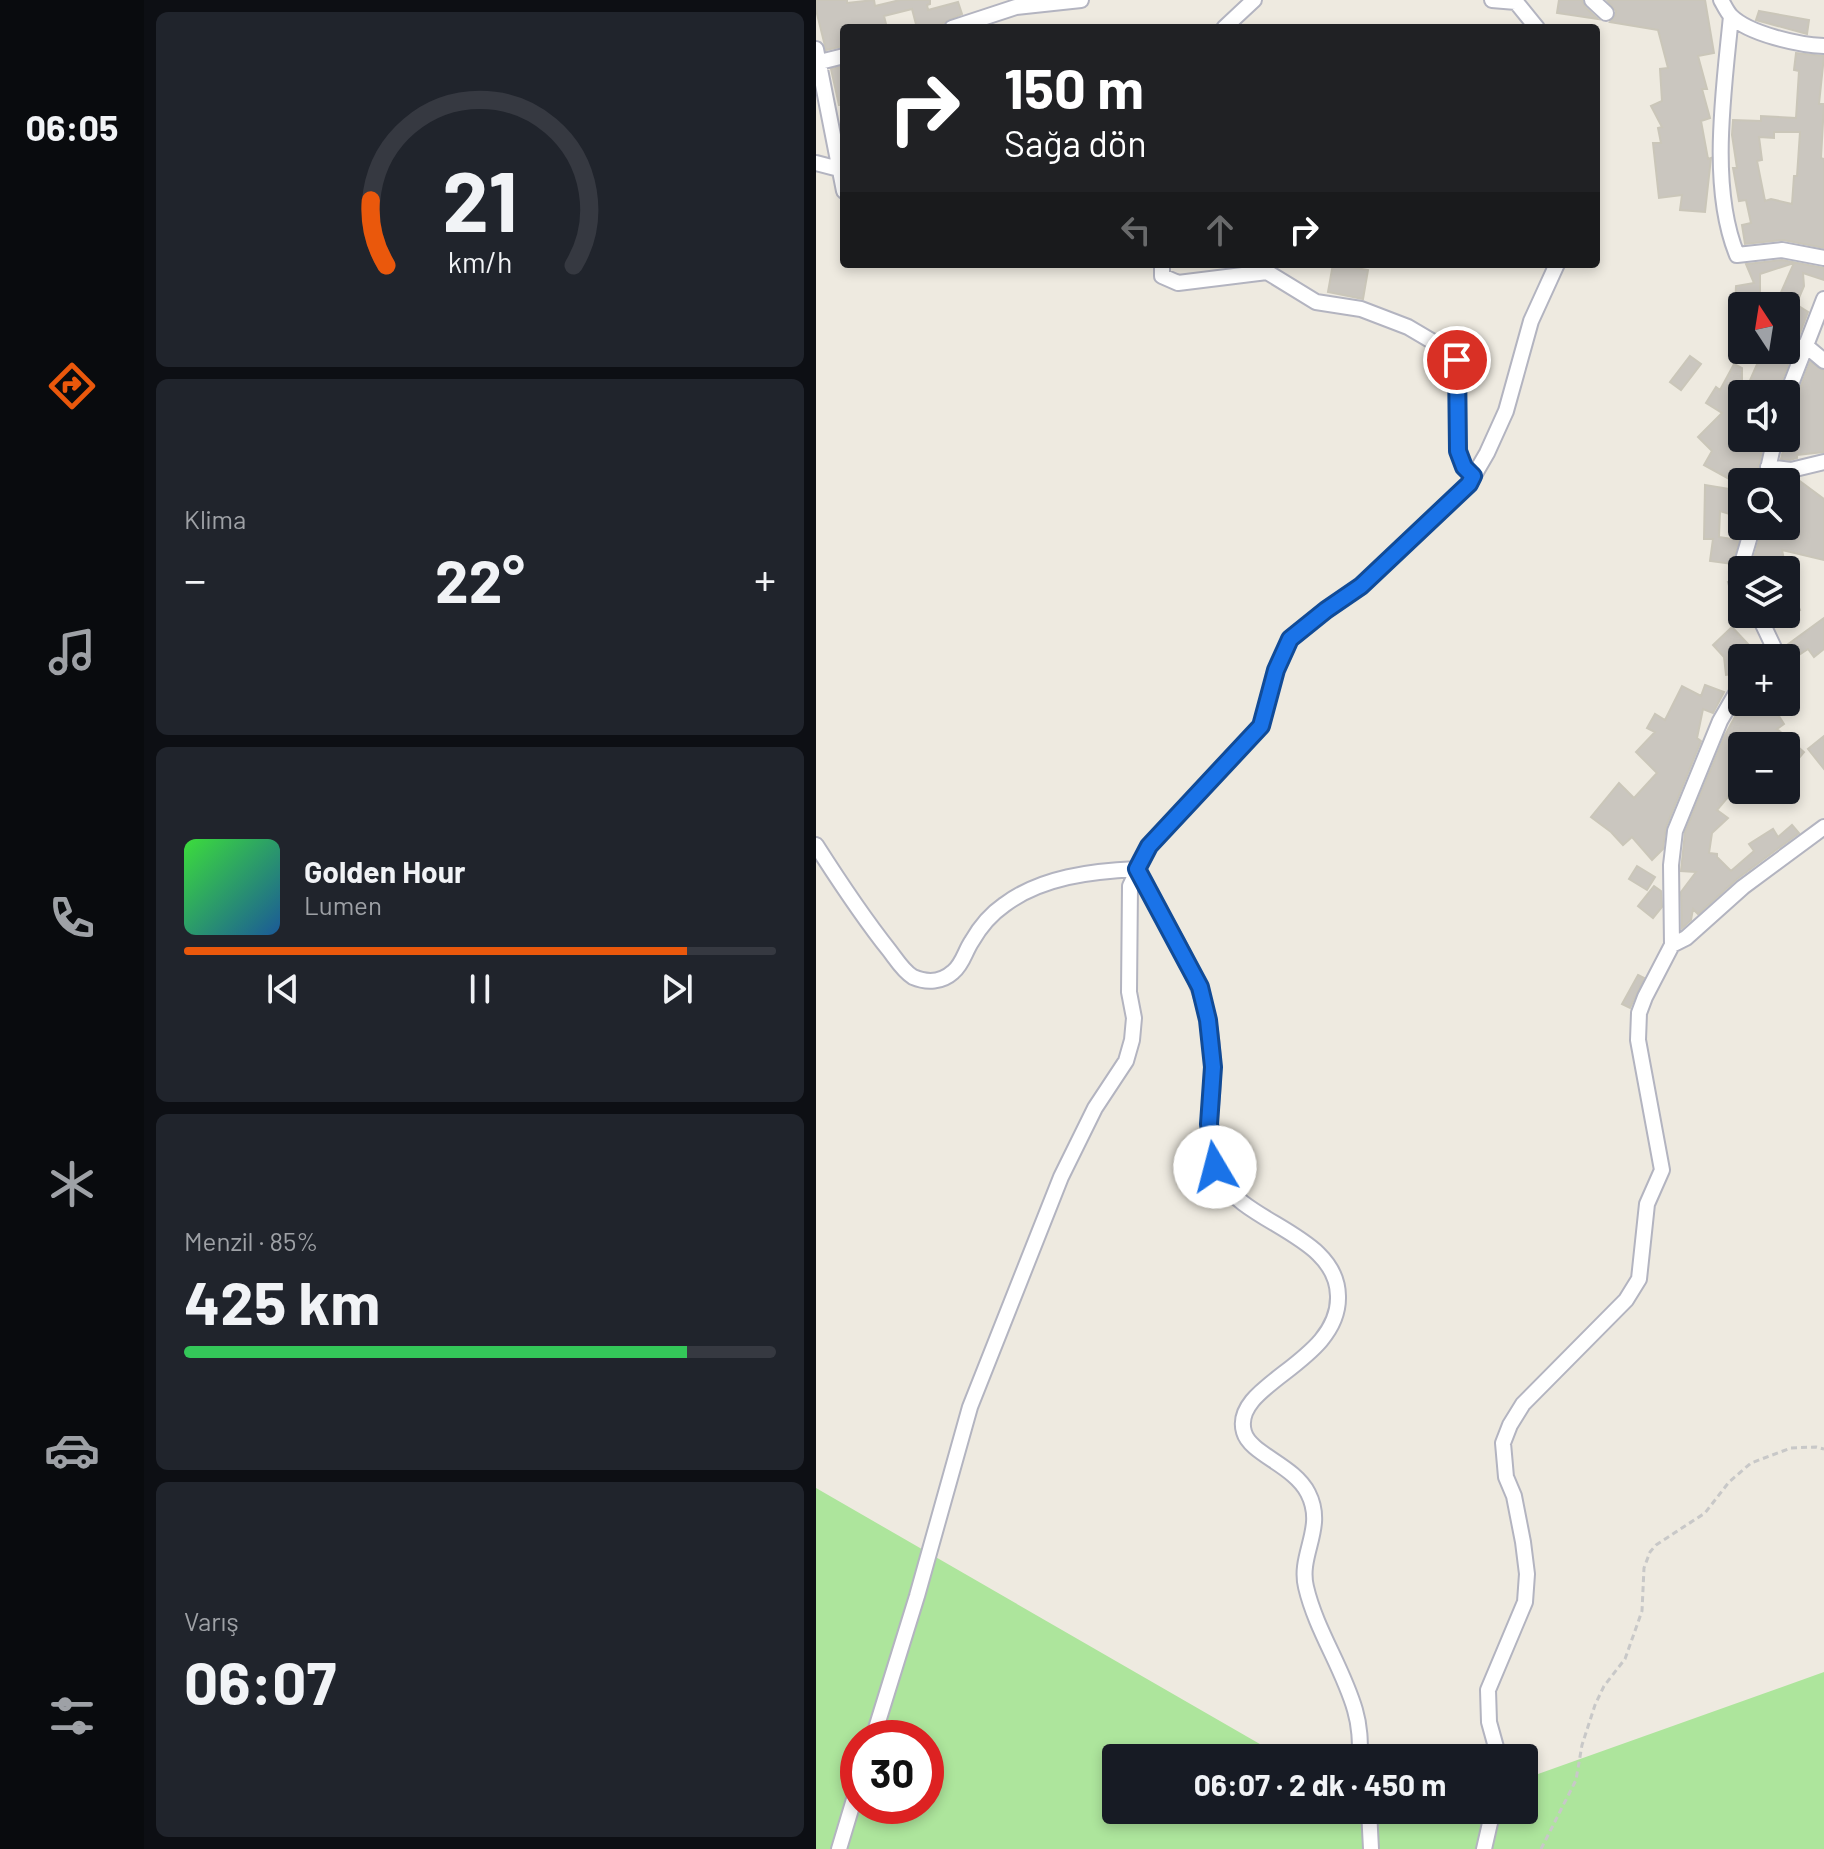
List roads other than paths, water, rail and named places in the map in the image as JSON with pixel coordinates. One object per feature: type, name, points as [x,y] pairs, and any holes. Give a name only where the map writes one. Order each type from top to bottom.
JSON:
[{"type":"street","points":[[962,24],[1013,4],[1081,0]]},
{"type":"street","points":[[1228,24],[1254,0]]},
{"type":"street","points":[[1492,0],[1522,1],[1535,24]]},
{"type":"street","points":[[1592,0],[1606,13]]},
{"type":"street","points":[[1721,0],[1731,16],[1766,34],[1824,46]]},
{"type":"street","points":[[1731,16],[1722,106],[1723,180],[1728,233],[1737,255],[1782,250],[1824,258]]},
{"type":"street","points":[[840,56],[817,58],[840,173]]},
{"type":"street","points":[[816,163],[839,169]]},
{"type":"street","points":[[1162,268],[1162,276],[1178,283],[1267,272],[1316,302],[1361,309],[1408,327],[1447,350],[1457,360],[1458,451],[1464,467],[1473,476]]},
{"type":"street","points":[[879,1720],[970,1407],[1061,1177],[1095,1108],[1126,1061],[1134,1018],[1129,992],[1130,886],[1137,869],[1149,846],[1261,726],[1276,670],[1290,639],[1361,586],[1469,484],[1506,411],[1531,321],[1555,268]]},
{"type":"street","points":[[1792,380],[1824,299]]},
{"type":"street","points":[[1805,345],[1824,361]]},
{"type":"street","points":[[1799,468],[1824,462]]},
{"type":"street","points":[[1495,1744],[1489,1722],[1488,1690],[1525,1602],[1527,1574],[1514,1496],[1506,1477],[1503,1443],[1523,1404],[1626,1300],[1639,1279],[1647,1204],[1662,1170],[1638,1026],[1645,997],[1672,945],[1671,865],[1675,831],[1728,707]]},
{"type":"street","points":[[1672,945],[1686,938],[1743,887],[1824,827]]},
{"type":"street","points":[[816,845],[859,911],[903,968],[914,977],[928,981],[945,978],[952,973],[963,960],[972,939],[991,916],[1027,890],[1101,871],[1137,869]]},
{"type":"street","points":[[1137,869],[1200,987],[1208,1020],[1213,1067],[1210,1143],[1218,1176],[1240,1200],[1321,1256],[1336,1282],[1336,1315],[1325,1336],[1305,1359],[1252,1398],[1245,1410],[1243,1425],[1250,1444],[1292,1472],[1309,1495],[1315,1523],[1306,1563],[1306,1588],[1355,1710],[1361,1744]]},
{"type":"street","points":[[839,1849],[847,1824]]},
{"type":"street","points":[[1370,1824],[1371,1849]]},
{"type":"street","points":[[1484,1849],[1490,1824]]}]
